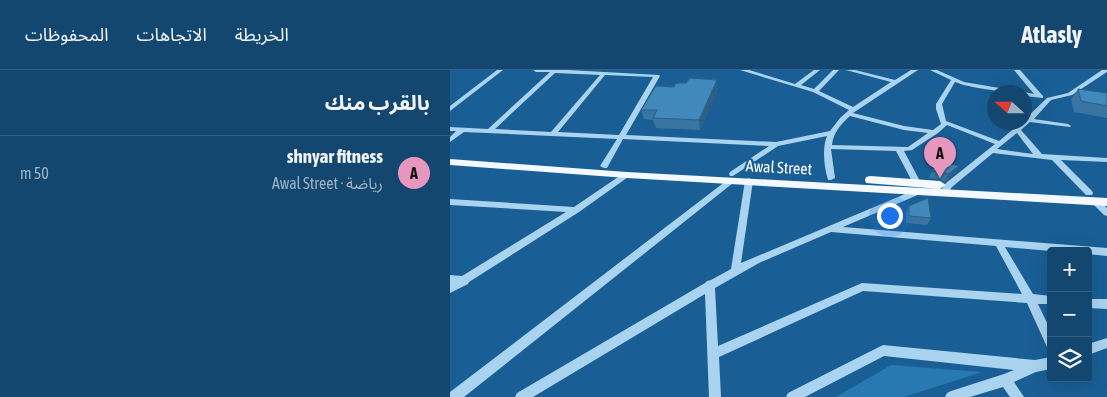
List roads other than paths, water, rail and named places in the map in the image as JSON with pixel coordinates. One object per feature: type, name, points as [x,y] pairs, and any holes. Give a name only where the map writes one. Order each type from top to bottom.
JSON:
[{"type":"main road","name":"Awal Street","points":[[450,156],[604,166],[732,177],[749,181],[946,189],[1097,199],[1107,194]]},
{"type":"main road","name":"Awal Street","points":[[450,162],[628,175],[831,178],[917,188]]},
{"type":"street","points":[[450,109],[500,70]]},
{"type":"street","points":[[536,70],[607,72],[657,76],[604,166]]},
{"type":"street","points":[[743,70],[815,90],[852,112],[904,128],[936,132]]},
{"type":"street","points":[[797,85],[817,70]]},
{"type":"street","points":[[815,90],[836,70]]},
{"type":"street","points":[[849,70],[897,82]]},
{"type":"street","points":[[831,178],[828,147],[831,133],[852,112],[915,70]]},
{"type":"street","points":[[933,70],[954,80],[987,86]]},
{"type":"street","points":[[1017,70],[1040,97]]},
{"type":"street","points":[[1070,94],[1103,70]]},
{"type":"street","points":[[489,131],[554,71]]},
{"type":"street","points":[[553,134],[607,72]]},
{"type":"street","points":[[828,147],[910,149],[943,127],[944,122],[939,104],[954,80]]},
{"type":"street","points":[[1032,96],[1049,99],[1070,94],[1079,95]]},
{"type":"street","points":[[1032,117],[1049,99]]},
{"type":"street","points":[[1032,120],[1068,126]]},
{"type":"street","points":[[944,122],[1000,144]]},
{"type":"street","points":[[450,128],[622,138],[776,144],[831,133]]},
{"type":"street","points":[[450,140],[462,130]]},
{"type":"street","points":[[946,189],[1018,130],[1040,157]]},
{"type":"street","points":[[454,397],[776,144]]},
{"type":"street","points":[[521,397],[735,270],[832,229],[917,188],[899,149]]},
{"type":"street","points":[[992,151],[1040,157],[1107,160]]},
{"type":"street","points":[[1054,158],[1097,199],[1107,213]]},
{"type":"street","points":[[450,289],[628,175]]},
{"type":"street","points":[[735,270],[749,181]]},
{"type":"street","points":[[450,202],[576,210]]},
{"type":"street","points":[[832,229],[1107,252]]},
{"type":"street","points":[[999,244],[1030,298],[1048,337]]},
{"type":"street","points":[[450,279],[465,281]]},
{"type":"street","points":[[710,284],[715,397]]},
{"type":"street","points":[[714,354],[862,287],[1047,300]]},
{"type":"street","points":[[1092,303],[1107,304]]},
{"type":"street","points":[[1092,349],[1107,344]]},
{"type":"street","points":[[792,397],[883,350],[1035,366]]},
{"type":"street","points":[[951,397],[1005,380],[1035,366],[1047,364]]},
{"type":"street","points":[[1005,380],[1018,397]]},
{"type":"place","name":"shnyar fitness","points":[[940,178]]}]
